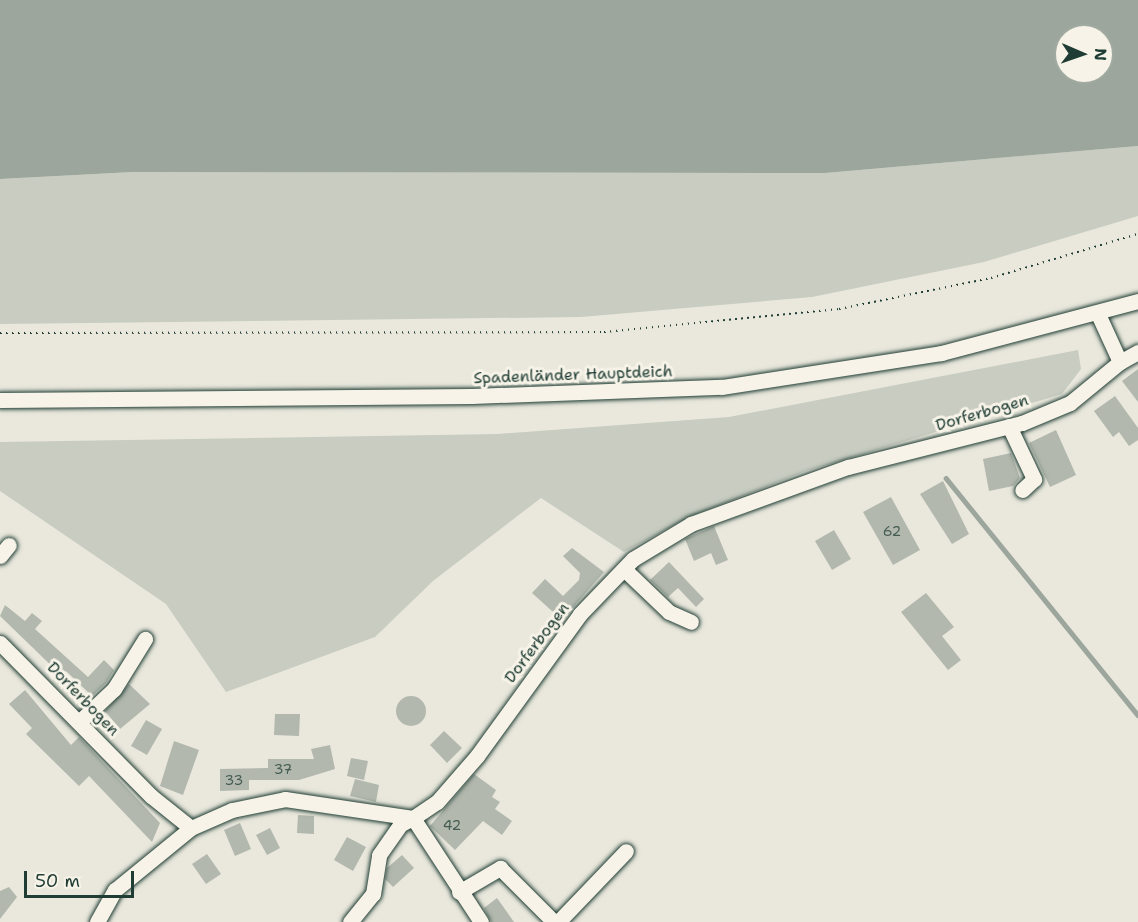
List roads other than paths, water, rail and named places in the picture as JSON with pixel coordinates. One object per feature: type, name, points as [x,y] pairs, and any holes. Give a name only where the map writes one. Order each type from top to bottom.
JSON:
[{"type":"street","name":"Spadenländer Hauptdeich","points":[[0,400],[472,396],[722,387],[942,353],[1098,314],[1138,301]]},
{"type":"street","points":[[1098,314],[1120,362]]},
{"type":"street","name":"Dorferbogen","points":[[350,921],[373,894],[379,855],[401,824],[437,802],[477,756],[580,614],[624,569],[691,524],[848,467],[1010,426],[1070,403],[1120,362],[1138,352]]},
{"type":"street","points":[[1010,426],[1034,479],[1022,490]]},
{"type":"street","points":[[624,569],[669,612],[691,622]]},
{"type":"street","points":[[80,721],[114,689],[145,639]]},
{"type":"street","name":"Dorferbogen","points":[[0,643],[80,721],[150,796],[191,828]]},
{"type":"street","points":[[97,922],[115,890],[191,828],[232,810],[285,800],[413,818],[459,892],[481,922]]},
{"type":"street","points":[[459,892],[500,868],[556,922],[626,851]]},
{"type":"waterway","points":[[946,478],[1138,715]]}]
